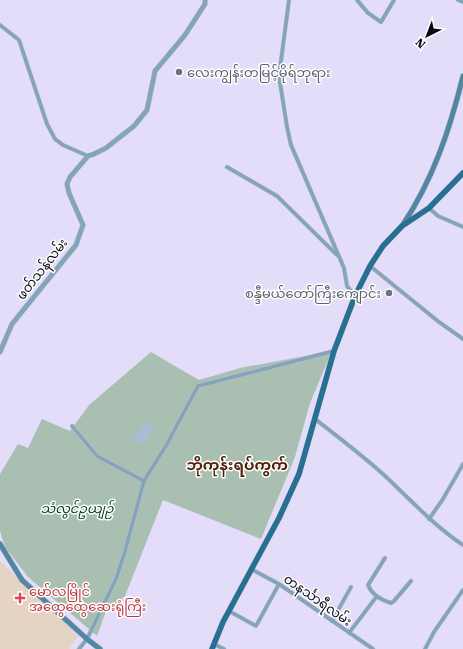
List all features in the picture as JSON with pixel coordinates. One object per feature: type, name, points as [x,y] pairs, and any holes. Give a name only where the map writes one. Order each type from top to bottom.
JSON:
[{"type":"main road","points":[[213,646],[229,611],[279,518],[299,474],[334,351],[355,296],[370,266],[383,246],[402,226],[415,206],[438,157],[452,119],[463,76]]},
{"type":"main road","points":[[402,226],[429,208],[463,173]]},
{"type":"main road","points":[[0,544],[22,580],[100,649]]},
{"type":"street","points":[[0,25],[19,40],[48,124],[55,139],[64,145],[88,156],[106,148],[134,126],[147,110],[155,71],[184,34],[205,4],[206,0]]},
{"type":"street","points":[[289,0],[279,76],[291,145],[344,268],[347,286],[355,296]]},
{"type":"street","points":[[356,0],[368,13],[381,22],[394,0]]},
{"type":"street","points":[[458,0],[463,2]]},
{"type":"street","name":"ဖတ်သန်လမ်း","points":[[0,352],[12,324],[76,245],[82,225],[69,193],[67,184],[70,177],[88,156]]},
{"type":"street","points":[[227,167],[277,196],[338,256]]},
{"type":"street","points":[[429,208],[438,216],[463,227]]},
{"type":"street","points":[[370,266],[439,322],[463,339]]},
{"type":"street","points":[[79,649],[87,639],[116,579],[144,481],[167,444],[198,386],[334,351]]},
{"type":"street","points":[[314,418],[384,475],[429,519],[463,545]]},
{"type":"street","points":[[72,426],[97,456],[144,481]]},
{"type":"street","points":[[429,519],[443,499],[463,464]]},
{"type":"street","points":[[385,558],[368,585],[369,589],[376,596],[391,603],[411,581]]},
{"type":"street","name":"တနင်္သာရီလမ်း","points":[[251,569],[279,584],[373,649]]},
{"type":"street","points":[[229,611],[256,626],[279,584]]},
{"type":"street","points":[[332,621],[351,587]]},
{"type":"street","points":[[425,649],[434,632],[463,590]]},
{"type":"street","points":[[350,633],[376,596]]},
{"type":"street","points":[[213,646],[224,649]]},
{"type":"shaded area","name":"မော်လမြိုင် အထွေထွေဆေးရုံကြီး","points":[[0,561],[78,636],[69,649],[0,649]]},
{"type":"green space","name":"သံလွင်ဥယျဉ်","points":[[332,351],[310,403],[295,457],[261,539],[163,500],[125,596],[106,611],[97,636],[28,577],[5,547],[0,531],[0,474],[18,444],[28,448],[42,419],[70,431],[89,405],[151,352],[199,380],[240,368]]},
{"type":"water","points":[[147,421],[155,427],[141,444],[133,438]]},
{"type":"place","name":"လေးကျွန်းတမြင့်မိုရ်ဘုရား","points":[[179,72]]},
{"type":"place","name":"စန္ဒီမယ်တော်ကြီးကျောင်း","points":[[389,293]]},
{"type":"place","name":"မော်လမြိုင် အထွေထွေဆေးရုံကြီး","points":[[20,598]]},
{"type":"district","name":"ဘိုကုန်းရပ်ကွက်","points":[[237,465]]}]
